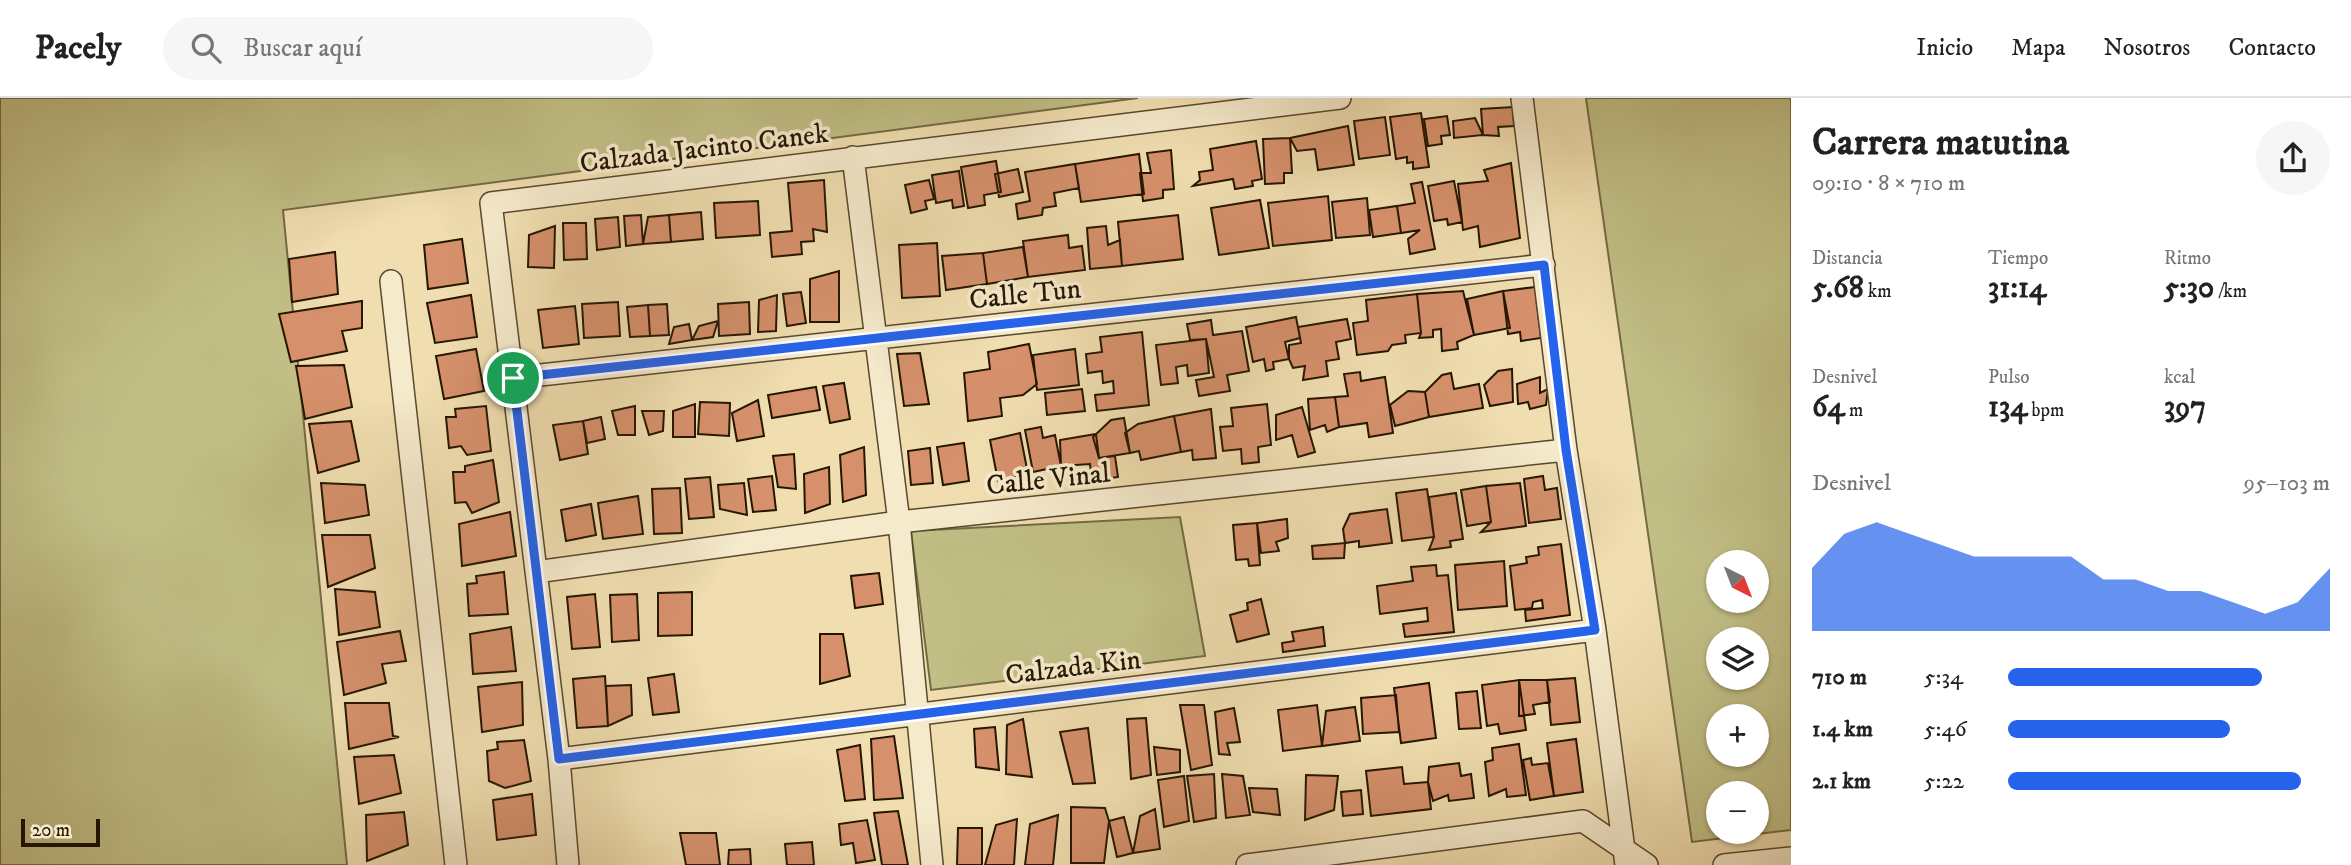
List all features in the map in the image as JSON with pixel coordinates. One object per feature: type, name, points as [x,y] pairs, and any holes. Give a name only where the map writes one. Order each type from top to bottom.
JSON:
[{"type":"street","name":"Calzada Jacinto Canek","points":[[513,378],[491,202],[1340,98]]},
{"type":"street","points":[[1522,98],[1566,450],[1595,630],[1625,858]]},
{"type":"street","points":[[853,157],[899,522],[932,865]]},
{"type":"street","name":"Calle Tun","points":[[513,378],[1544,265]]},
{"type":"street","points":[[391,281],[456,865]]},
{"type":"street","points":[[513,378],[559,759],[568,865]]},
{"type":"street","name":"Calle Vinal","points":[[536,572],[899,522],[1566,450]]},
{"type":"street","name":"Calzada Kin","points":[[559,759],[1595,630]]},
{"type":"street","points":[[1247,865],[1583,821],[1625,858],[1647,865]]},
{"type":"street","points":[[1724,865],[1791,858]]},
{"type":"shaded area","points":[[0,98],[1138,98],[283,210],[347,865],[0,865]]},
{"type":"shaded area","points":[[1586,98],[1791,98],[1791,830],[1769,833],[1769,781],[1706,781],[1706,840],[1692,842]]},
{"type":"shaded area","points":[[1180,517],[1205,656],[931,690],[911,531]]},
{"type":"building","points":[[1513,107],[1514,126],[1498,127],[1499,136],[1483,135],[1481,109]]},
{"type":"building","points":[[1421,113],[1429,167],[1413,169],[1413,162],[1407,163],[1407,157],[1396,159],[1390,117]]},
{"type":"building","points":[[1447,116],[1450,135],[1441,136],[1442,144],[1428,146],[1424,119]]},
{"type":"building","points":[[1385,117],[1390,155],[1359,159],[1354,121]]},
{"type":"building","points":[[1475,118],[1483,135],[1454,138],[1453,121]]},
{"type":"building","points":[[1348,126],[1354,165],[1318,170],[1315,149],[1297,151],[1290,138]]},
{"type":"building","points":[[1290,138],[1292,173],[1284,173],[1284,183],[1265,184],[1263,139]]},
{"type":"building","points":[[1256,141],[1262,179],[1252,181],[1253,186],[1235,189],[1233,179],[1193,186],[1200,180],[1199,172],[1213,170],[1210,149]]},
{"type":"building","points":[[1171,150],[1174,189],[1163,190],[1163,198],[1143,201],[1140,173],[1151,173],[1147,153]]},
{"type":"building","points":[[1139,154],[1144,194],[1081,202],[1075,164]]},
{"type":"building","points":[[996,161],[1001,192],[984,195],[985,205],[968,208],[961,167]]},
{"type":"building","points":[[1511,163],[1520,238],[1480,247],[1478,226],[1463,230],[1458,184],[1488,181],[1484,170]]},
{"type":"building","points":[[1075,164],[1079,188],[1054,193],[1056,206],[1043,208],[1042,215],[1018,219],[1016,204],[1030,201],[1025,172]]},
{"type":"building","points":[[1018,169],[1023,192],[999,197],[995,174]]},
{"type":"building","points":[[959,171],[964,206],[953,208],[952,200],[936,203],[932,175]]},
{"type":"building","points":[[824,180],[827,232],[813,229],[814,241],[801,242],[802,254],[772,257],[770,233],[792,231],[788,183]]},
{"type":"building","points":[[929,180],[934,199],[925,201],[927,209],[911,213],[905,185]]},
{"type":"building","points":[[1454,181],[1462,222],[1448,225],[1447,219],[1434,221],[1428,186]]},
{"type":"building","points":[[1422,182],[1435,249],[1410,254],[1408,239],[1420,230],[1401,233],[1397,206],[1415,203],[1411,184]]},
{"type":"building","points":[[1328,196],[1332,240],[1273,246],[1268,203]]},
{"type":"building","points":[[1367,198],[1370,235],[1336,238],[1332,202]]},
{"type":"building","points":[[1260,200],[1269,248],[1219,255],[1211,208]]},
{"type":"building","points":[[758,201],[760,235],[716,238],[714,203]]},
{"type":"building","points":[[1397,206],[1401,233],[1373,237],[1369,210]]},
{"type":"building","points":[[701,212],[703,239],[671,242],[669,215]]},
{"type":"building","points":[[641,215],[643,244],[626,246],[624,216]]},
{"type":"building","points":[[669,215],[671,242],[643,244],[648,217]]},
{"type":"building","points":[[1178,215],[1183,259],[1122,266],[1118,222]]},
{"type":"building","points":[[618,217],[620,247],[597,250],[595,219]]},
{"type":"building","points":[[563,223],[586,223],[587,259],[564,260]]},
{"type":"building","points":[[555,226],[554,268],[528,267],[529,235]]},
{"type":"building","points":[[1106,226],[1108,245],[1120,240],[1122,266],[1090,269],[1087,228]]},
{"type":"building","points":[[1068,235],[1069,248],[1082,246],[1085,270],[1028,277],[1023,241]]},
{"type":"building","points":[[462,239],[468,283],[428,289],[424,245]]},
{"type":"building","points":[[937,243],[940,296],[902,298],[899,245]]},
{"type":"building","points":[[1023,247],[1028,277],[987,284],[983,253]]},
{"type":"building","points":[[335,252],[338,294],[292,302],[289,259]]},
{"type":"building","points":[[983,253],[987,284],[946,290],[942,256]]},
{"type":"building","points":[[839,271],[839,322],[810,322],[810,279]]},
{"type":"building","points":[[1535,287],[1541,338],[1521,341],[1520,332],[1508,334],[1503,291]]},
{"type":"building","points":[[1463,291],[1474,335],[1457,342],[1458,349],[1442,351],[1441,329],[1433,330],[1433,337],[1419,338],[1421,333],[1417,294]]},
{"type":"building","points":[[1503,291],[1510,328],[1474,335],[1467,299]]},
{"type":"building","points":[[801,292],[806,323],[787,326],[783,294]]},
{"type":"building","points":[[1417,294],[1421,333],[1405,335],[1406,343],[1392,345],[1388,351],[1357,355],[1353,323],[1368,321],[1366,300]]},
{"type":"building","points":[[471,295],[477,337],[435,343],[427,303]]},
{"type":"building","points":[[777,295],[776,331],[758,332],[759,300]]},
{"type":"building","points":[[362,301],[362,328],[342,331],[347,351],[291,362],[279,314]]},
{"type":"building","points":[[618,302],[620,336],[584,338],[582,304]]},
{"type":"building","points":[[749,302],[750,334],[719,336],[718,304]]},
{"type":"building","points":[[667,304],[669,335],[650,336],[648,305]]},
{"type":"building","points":[[648,305],[650,336],[630,337],[627,307]]},
{"type":"building","points":[[575,306],[579,344],[543,348],[538,310]]},
{"type":"building","points":[[1296,317],[1300,338],[1285,342],[1289,359],[1273,362],[1274,369],[1266,371],[1264,359],[1253,362],[1246,327]]},
{"type":"building","points":[[1347,319],[1351,339],[1336,342],[1339,359],[1326,361],[1328,376],[1303,380],[1305,366],[1293,368],[1289,359],[1289,345],[1301,343],[1298,327]]},
{"type":"building","points":[[1211,320],[1213,335],[1242,331],[1249,371],[1227,375],[1230,391],[1199,396],[1196,380],[1214,377],[1206,339],[1190,340],[1187,324]]},
{"type":"building","points":[[718,321],[713,337],[692,340],[699,326]]},
{"type":"building","points":[[689,324],[692,340],[669,344],[674,327]]},
{"type":"building","points":[[1142,332],[1149,405],[1097,411],[1095,395],[1114,393],[1113,381],[1103,383],[1102,371],[1088,373],[1086,354],[1102,352],[1100,337]]},
{"type":"building","points":[[1206,339],[1209,373],[1188,376],[1187,365],[1176,367],[1178,383],[1161,385],[1156,345]]},
{"type":"building","points":[[1029,344],[1037,384],[1023,395],[1000,398],[1002,416],[968,421],[964,373],[990,369],[988,352]]},
{"type":"building","points":[[476,349],[484,391],[444,399],[436,356]]},
{"type":"building","points":[[1075,349],[1079,385],[1037,390],[1033,355]]},
{"type":"building","points":[[920,353],[929,404],[904,406],[897,354]]},
{"type":"building","points":[[344,365],[352,407],[305,419],[296,366]]},
{"type":"building","points":[[1512,369],[1513,402],[1490,406],[1484,385],[1498,371]]},
{"type":"building","points":[[1360,372],[1361,381],[1385,377],[1393,433],[1369,437],[1367,423],[1339,427],[1335,397],[1348,396],[1344,374]]},
{"type":"building","points":[[1451,373],[1454,389],[1479,384],[1483,408],[1429,417],[1425,392],[1442,375]]},
{"type":"building","points":[[1540,377],[1540,393],[1548,389],[1546,405],[1530,409],[1528,402],[1518,404],[1517,384]]},
{"type":"building","points":[[844,383],[850,419],[830,423],[823,386]]},
{"type":"building","points":[[816,387],[820,410],[772,418],[768,395]]},
{"type":"building","points":[[1082,389],[1085,411],[1047,415],[1045,393]]},
{"type":"building","points":[[1408,391],[1425,392],[1429,417],[1395,426],[1390,405]]},
{"type":"building","points":[[1335,397],[1339,427],[1327,432],[1325,425],[1310,430],[1308,399]]},
{"type":"building","points":[[758,400],[764,436],[737,441],[732,413]]},
{"type":"building","points":[[700,402],[730,403],[729,436],[698,434]]},
{"type":"building","points":[[695,404],[695,437],[673,437],[673,411]]},
{"type":"building","points":[[1267,404],[1271,445],[1258,447],[1259,462],[1242,464],[1241,449],[1223,451],[1220,427],[1233,426],[1231,408]]},
{"type":"building","points":[[486,406],[491,451],[467,455],[461,446],[449,448],[446,417],[456,417],[455,409]]},
{"type":"building","points":[[635,406],[635,435],[618,435],[612,411]]},
{"type":"building","points":[[1302,407],[1315,452],[1298,457],[1292,435],[1276,440],[1276,415]]},
{"type":"building","points":[[1211,409],[1216,458],[1193,460],[1192,450],[1181,452],[1174,416]]},
{"type":"building","points":[[642,411],[664,411],[663,431],[649,435]]},
{"type":"building","points":[[1174,416],[1181,452],[1141,460],[1139,451],[1130,453],[1125,433],[1138,424]]},
{"type":"building","points":[[601,417],[605,439],[587,443],[583,421]]},
{"type":"building","points":[[1124,418],[1130,453],[1099,458],[1093,437],[1111,420]]},
{"type":"building","points":[[351,421],[359,461],[318,473],[309,424]]},
{"type":"building","points":[[583,421],[588,454],[560,460],[553,425]]},
{"type":"building","points":[[1041,427],[1043,438],[1055,435],[1061,466],[1033,472],[1025,430]]},
{"type":"building","points":[[1020,433],[1028,474],[998,481],[990,440]]},
{"type":"building","points":[[1096,434],[1099,458],[1115,456],[1118,477],[1092,481],[1090,464],[1061,466],[1060,440]]},
{"type":"building","points":[[964,443],[969,481],[943,485],[937,447]]},
{"type":"building","points":[[864,447],[866,495],[843,502],[840,455]]},
{"type":"building","points":[[930,448],[933,483],[911,485],[908,451]]},
{"type":"building","points":[[794,454],[796,489],[778,487],[773,456]]},
{"type":"building","points":[[493,460],[499,502],[472,513],[466,502],[455,503],[453,472],[465,472],[465,466]]},
{"type":"building","points":[[829,467],[830,504],[805,513],[804,474]]},
{"type":"building","points":[[772,476],[776,510],[753,512],[748,479]]},
{"type":"building","points":[[1543,476],[1545,490],[1557,488],[1561,519],[1529,523],[1524,479]]},
{"type":"building","points":[[710,477],[714,517],[689,519],[685,479]]},
{"type":"building","points":[[321,483],[365,485],[369,515],[325,523]]},
{"type":"building","points":[[744,483],[747,515],[720,509],[718,485]]},
{"type":"building","points":[[1520,483],[1526,526],[1481,532],[1491,522],[1486,486]]},
{"type":"building","points":[[1486,486],[1491,522],[1467,526],[1461,490]]},
{"type":"building","points":[[680,488],[682,533],[654,534],[652,489]]},
{"type":"building","points":[[1427,489],[1434,537],[1402,541],[1396,493]]},
{"type":"building","points":[[1456,493],[1463,539],[1450,541],[1451,547],[1429,550],[1434,537],[1429,497]]},
{"type":"building","points":[[638,496],[643,534],[603,539],[598,503]]},
{"type":"building","points":[[591,504],[596,535],[566,541],[561,510]]},
{"type":"building","points":[[1387,509],[1392,543],[1359,547],[1359,541],[1345,543],[1343,529],[1350,514]]},
{"type":"building","points":[[510,512],[516,556],[462,566],[459,524]]},
{"type":"building","points":[[1287,519],[1288,538],[1276,542],[1279,551],[1261,553],[1257,523]]},
{"type":"building","points":[[1257,523],[1260,565],[1249,566],[1248,559],[1236,560],[1233,525]]},
{"type":"building","points":[[322,535],[370,535],[375,568],[328,587]]},
{"type":"building","points":[[1345,543],[1344,558],[1313,559],[1312,546]]},
{"type":"building","points":[[1561,544],[1570,615],[1526,621],[1525,610],[1543,608],[1542,600],[1533,602],[1532,608],[1515,610],[1510,566],[1527,563],[1526,557],[1539,555],[1538,547]]},
{"type":"building","points":[[1504,561],[1507,606],[1458,610],[1455,565]]},
{"type":"building","points":[[1436,565],[1437,576],[1448,575],[1454,632],[1405,637],[1403,624],[1428,621],[1427,608],[1380,614],[1377,586],[1413,581],[1411,567]]},
{"type":"building","points":[[504,572],[508,614],[469,616],[467,584],[477,583],[476,576]]},
{"type":"building","points":[[879,573],[883,604],[855,608],[851,576]]},
{"type":"building","points":[[335,589],[375,592],[380,627],[339,635]]},
{"type":"building","points":[[692,592],[692,635],[658,636],[658,593]]},
{"type":"building","points":[[595,594],[600,647],[572,649],[567,597]]},
{"type":"building","points":[[637,594],[639,640],[612,642],[610,595]]},
{"type":"building","points":[[1261,599],[1269,634],[1237,642],[1230,615],[1248,610],[1247,603]]},
{"type":"building","points":[[511,627],[516,671],[473,674],[470,634]]},
{"type":"building","points":[[1323,627],[1325,646],[1283,652],[1282,643],[1294,641],[1292,632]]},
{"type":"building","points":[[400,631],[406,661],[382,664],[386,683],[344,695],[337,642]]},
{"type":"building","points":[[820,634],[843,634],[850,676],[820,684]]},
{"type":"building","points":[[674,674],[679,712],[653,715],[648,678]]},
{"type":"building","points":[[605,676],[608,726],[577,728],[573,679]]},
{"type":"building","points":[[1575,678],[1580,722],[1551,725],[1547,680]]},
{"type":"building","points":[[1519,680],[1547,680],[1550,702],[1533,705],[1535,714],[1519,716]]},
{"type":"building","points":[[1519,680],[1526,730],[1500,734],[1498,724],[1487,726],[1482,685]]},
{"type":"building","points":[[522,682],[523,725],[482,732],[478,687]]},
{"type":"building","points":[[1429,683],[1436,738],[1401,743],[1394,688]]},
{"type":"building","points":[[631,685],[632,715],[608,726],[606,686]]},
{"type":"building","points":[[1477,691],[1481,728],[1459,729],[1456,693]]},
{"type":"building","points":[[1396,695],[1399,732],[1363,734],[1361,698]]},
{"type":"building","points":[[345,703],[389,703],[393,736],[399,737],[349,749]]},
{"type":"building","points":[[1180,705],[1204,705],[1212,765],[1191,770]]},
{"type":"building","points":[[1317,705],[1322,746],[1283,751],[1278,710]]},
{"type":"building","points":[[1355,707],[1360,741],[1322,746],[1326,711]]},
{"type":"building","points":[[1234,708],[1240,742],[1227,743],[1230,755],[1219,754],[1215,712]]},
{"type":"building","points":[[1146,718],[1151,775],[1131,779],[1127,719]]},
{"type":"building","points":[[1023,719],[1032,777],[1006,774],[1007,725]]},
{"type":"building","points":[[995,727],[999,770],[976,767],[974,729]]},
{"type":"building","points":[[1088,728],[1095,783],[1073,784],[1060,732]]},
{"type":"building","points":[[894,736],[903,798],[874,800],[871,739]]},
{"type":"building","points":[[1576,739],[1583,792],[1554,796],[1547,743]]},
{"type":"building","points":[[524,740],[531,781],[505,788],[489,781],[487,751],[498,749],[497,742]]},
{"type":"building","points":[[1519,744],[1526,795],[1507,797],[1506,789],[1489,796],[1485,762],[1493,760],[1492,748]]},
{"type":"building","points":[[860,745],[865,799],[845,801],[837,750]]},
{"type":"building","points":[[1154,747],[1180,750],[1180,772],[1157,775]]},
{"type":"building","points":[[394,755],[401,793],[359,804],[354,757]]},
{"type":"building","points":[[1531,758],[1532,765],[1548,763],[1554,796],[1530,800],[1523,760]]},
{"type":"building","points":[[1459,763],[1461,776],[1471,774],[1474,798],[1449,801],[1448,795],[1433,801],[1428,782],[1429,767]]},
{"type":"building","points":[[1402,767],[1404,784],[1428,782],[1431,809],[1371,816],[1366,771]]},
{"type":"building","points":[[1214,774],[1216,818],[1194,822],[1187,776]]},
{"type":"building","points":[[1222,774],[1243,776],[1250,815],[1226,818]]},
{"type":"building","points":[[1306,775],[1338,776],[1334,810],[1305,820]]},
{"type":"building","points":[[1184,776],[1189,821],[1164,827],[1158,780]]},
{"type":"building","points":[[1249,788],[1277,789],[1280,815],[1253,812]]},
{"type":"building","points":[[1361,790],[1363,814],[1343,816],[1341,792]]},
{"type":"building","points":[[532,794],[536,835],[497,840],[493,800]]},
{"type":"building","points":[[1071,807],[1105,808],[1109,821],[1104,863],[1071,863]]},
{"type":"building","points":[[1155,809],[1160,849],[1133,853],[1140,816]]},
{"type":"building","points":[[898,811],[908,865],[882,865],[874,813]]},
{"type":"building","points":[[404,812],[408,845],[367,861],[366,815]]},
{"type":"building","points":[[1058,815],[1053,865],[1025,865],[1030,824]]},
{"type":"building","points":[[1124,817],[1133,853],[1117,857],[1109,821]]},
{"type":"building","points":[[1017,819],[1014,865],[985,865],[996,825]]},
{"type":"building","points":[[867,820],[875,860],[856,863],[853,843],[841,845],[839,824]]},
{"type":"building","points":[[958,828],[982,828],[982,865],[957,865]]},
{"type":"building","points":[[680,833],[716,833],[720,865],[686,865]]},
{"type":"building","points":[[812,842],[814,865],[787,865],[785,844]]},
{"type":"building","points":[[750,849],[751,865],[728,865],[729,850]]},
{"type":"route","points":[[1544,265],[1566,450],[1595,630],[559,759],[513,378],[1544,265]]}]
